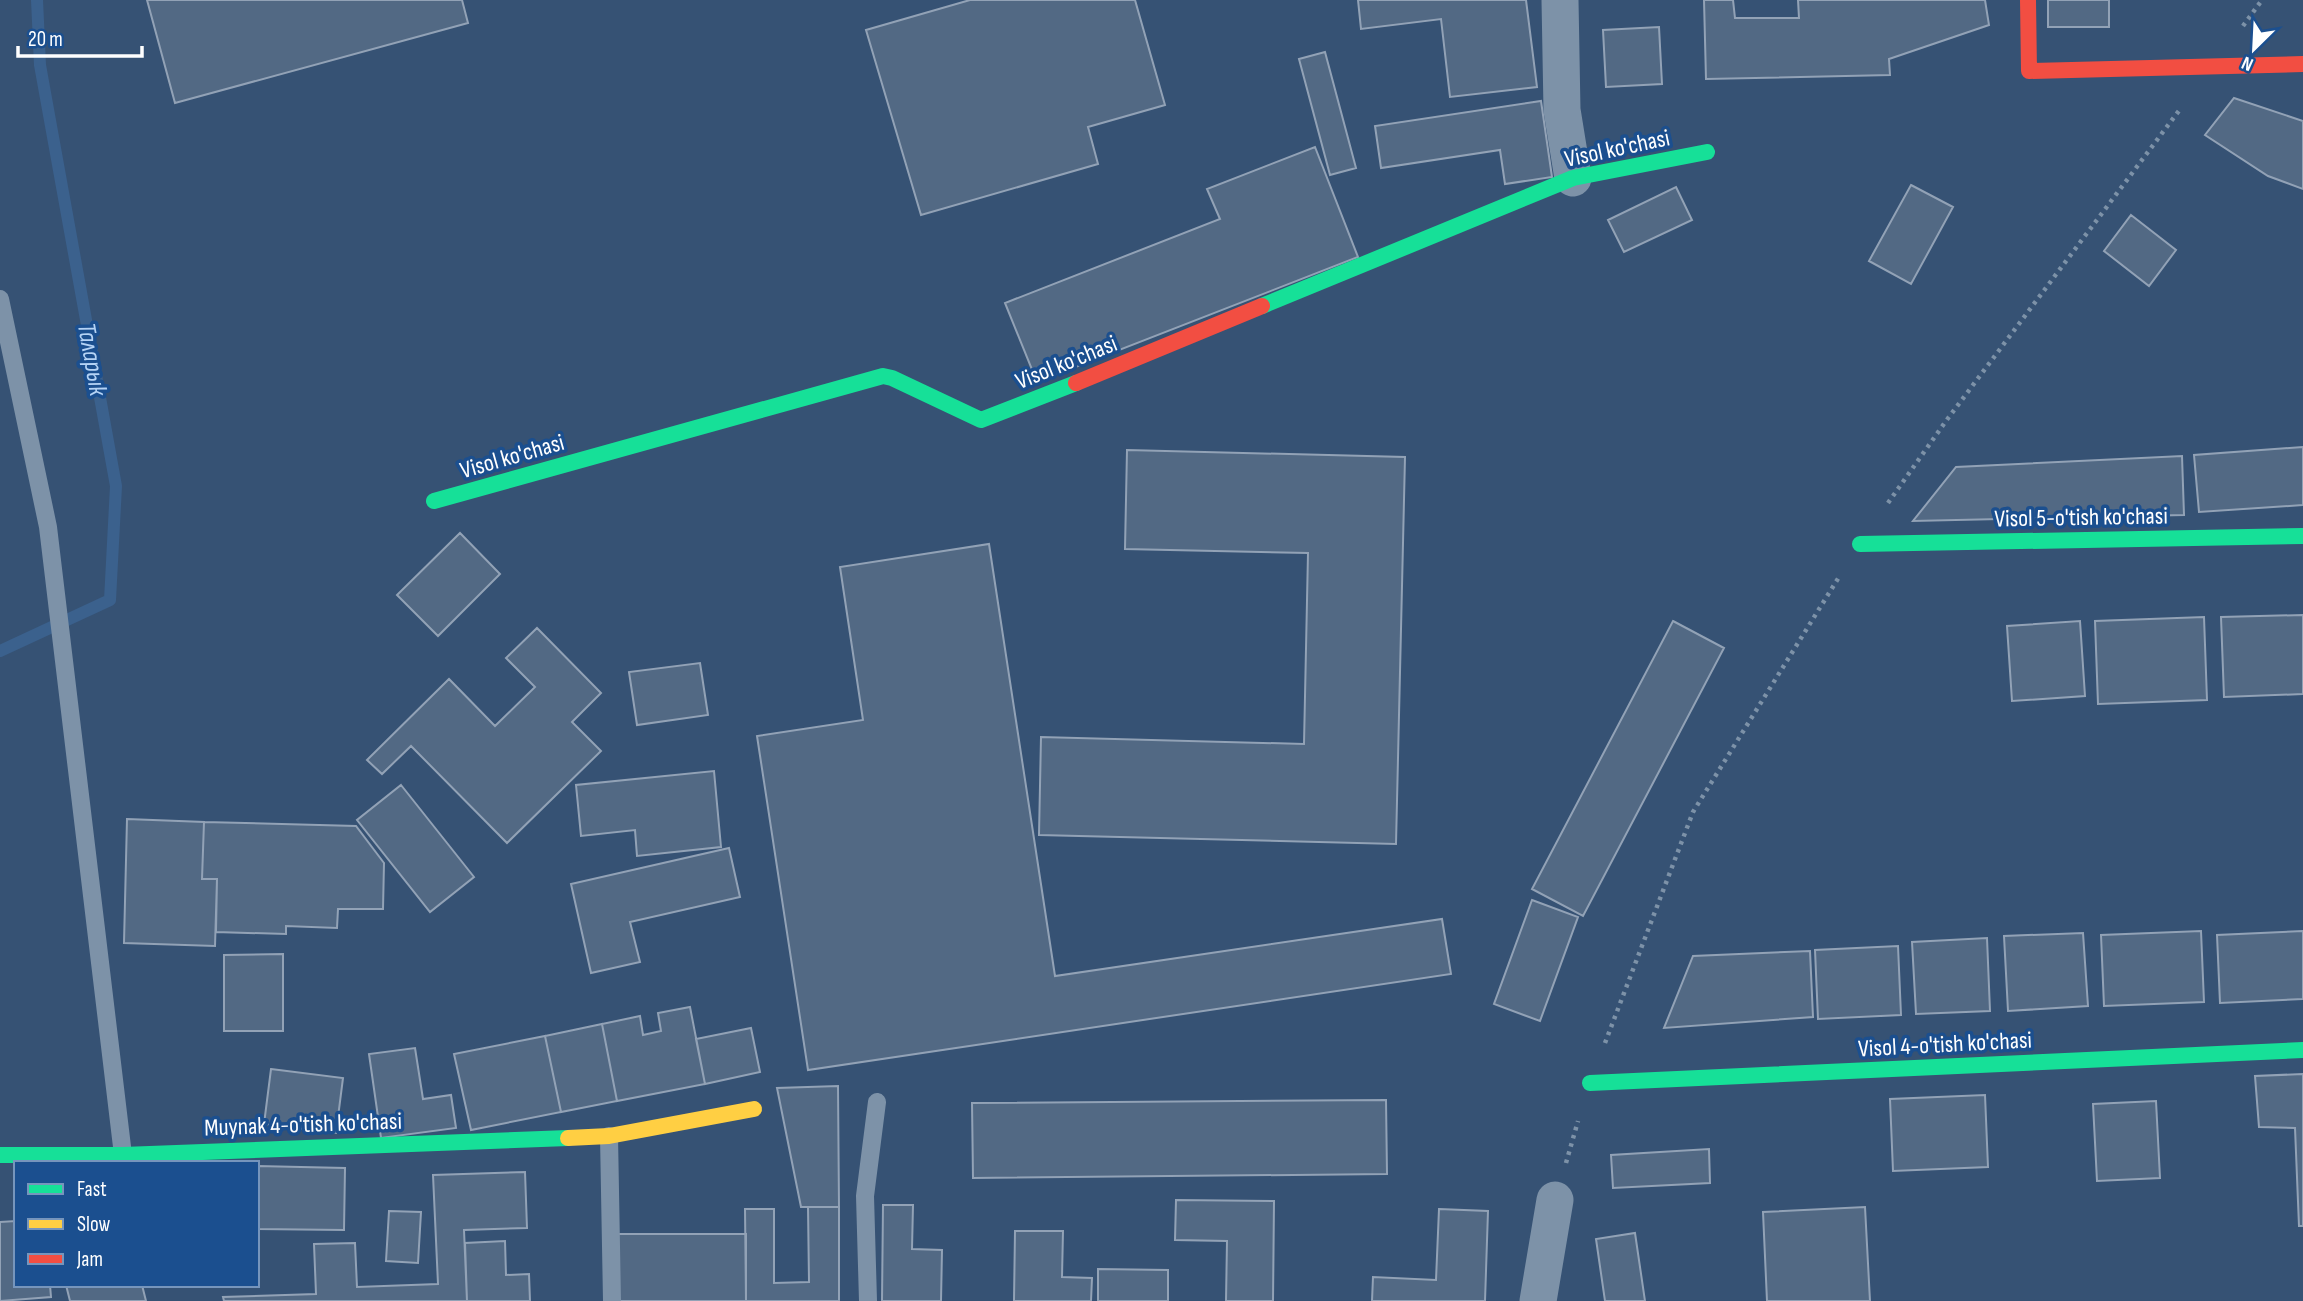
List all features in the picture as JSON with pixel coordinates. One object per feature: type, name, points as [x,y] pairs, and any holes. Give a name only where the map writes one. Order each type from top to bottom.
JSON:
[{"type":"street","points":[[1560,0],[1562,110],[1573,177]]},
{"type":"street","points":[[2028,0],[2029,71],[2303,64]]},
{"type":"street","name":"Visol ko'chasi","points":[[434,501],[883,376],[981,420],[987,419],[1573,177],[1706,152]]},
{"type":"street","name":"Visol 5-o'tish ko'chasi","points":[[1860,544],[2303,536]]},
{"type":"street","name":"Visol 4-o'tish ko'chasi","points":[[1590,1083],[2303,1051]]},
{"type":"street","name":"Muynak 4-o'tish ko'chasi","points":[[0,1155],[123,1155],[609,1136],[754,1109]]},
{"type":"street","points":[[1538,1301],[1555,1200]]},
{"type":"lane","points":[[0,299],[48,527],[123,1155]]},
{"type":"lane","points":[[868,1301],[865,1196],[877,1101]]},
{"type":"lane","points":[[609,1136],[612,1301]]},
{"type":"path","points":[[1555,1200],[1590,1083],[1693,812],[1860,544],[1946,421],[2213,66]]},
{"type":"building","points":[[147,0],[462,0],[468,23],[175,103]]},
{"type":"building","points":[[970,0],[1135,0],[1165,105],[1088,127],[1098,164],[921,215],[866,30]]},
{"type":"building","points":[[1358,0],[1526,0],[1537,87],[1450,97],[1441,19],[1361,29]]},
{"type":"building","points":[[1704,0],[1733,0],[1735,18],[1799,18],[1798,0],[1985,0],[1989,25],[1889,59],[1890,75],[1706,79]]},
{"type":"building","points":[[2048,0],[2109,0],[2109,27],[2048,27]]},
{"type":"building","points":[[1659,27],[1662,84],[1606,87],[1603,30]]},
{"type":"building","points":[[1325,52],[1356,168],[1330,175],[1299,59]]},
{"type":"building","points":[[2234,98],[2303,121],[2303,189],[2268,176],[2205,135]]},
{"type":"building","points":[[1541,101],[1552,177],[1505,184],[1500,150],[1381,168],[1375,126]]},
{"type":"building","points":[[1315,147],[1358,257],[1037,382],[1005,303],[1220,219],[1207,189]]},
{"type":"building","points":[[1911,185],[1953,207],[1911,284],[1869,261]]},
{"type":"building","points":[[1676,187],[1692,220],[1624,252],[1608,220]]},
{"type":"building","points":[[2131,215],[2176,250],[2149,286],[2104,251]]},
{"type":"building","points":[[2303,447],[2303,505],[2199,512],[2194,455]]},
{"type":"building","points":[[1127,450],[1405,457],[1396,844],[1039,835],[1041,737],[1304,744],[1308,553],[1125,549]]},
{"type":"building","points":[[2182,456],[2184,515],[1913,521],[1956,467]]},
{"type":"building","points":[[460,533],[500,574],[438,636],[397,595]]},
{"type":"building","points":[[989,544],[1055,976],[1442,919],[1451,974],[808,1070],[757,736],[863,720],[840,567]]},
{"type":"building","points":[[2303,615],[2303,694],[2224,697],[2221,617]]},
{"type":"building","points":[[2204,617],[2207,700],[2098,704],[2095,621]]},
{"type":"building","points":[[1673,621],[1724,648],[1583,916],[1532,889]]},
{"type":"building","points":[[2080,621],[2085,696],[2012,701],[2007,626]]},
{"type":"building","points":[[537,628],[601,693],[572,722],[601,751],[507,843],[411,746],[382,774],[367,760],[449,679],[495,726],[535,687],[506,658]]},
{"type":"building","points":[[700,663],[708,715],[637,725],[629,672]]},
{"type":"building","points":[[714,771],[721,847],[637,856],[635,830],[581,836],[576,785]]},
{"type":"building","points":[[401,785],[474,877],[430,912],[357,820]]},
{"type":"building","points":[[127,819],[204,822],[202,879],[217,879],[215,946],[124,943]]},
{"type":"building","points":[[204,822],[356,826],[384,863],[383,909],[338,909],[337,928],[286,926],[286,934],[216,932],[217,879],[202,879]]},
{"type":"building","points":[[729,848],[740,897],[630,922],[640,962],[591,973],[571,884]]},
{"type":"building","points":[[1532,900],[1578,917],[1540,1021],[1494,1004]]},
{"type":"building","points":[[2201,931],[2204,1002],[2104,1006],[2101,935]]},
{"type":"building","points":[[2303,931],[2303,999],[2220,1003],[2217,935]]},
{"type":"building","points":[[2083,933],[2088,1006],[2008,1011],[2004,936]]},
{"type":"building","points":[[1987,938],[1990,1011],[1916,1014],[1912,942]]},
{"type":"building","points":[[1898,946],[1901,1015],[1818,1019],[1815,950]]},
{"type":"building","points":[[1810,951],[1813,1017],[1664,1028],[1693,956]]},
{"type":"building","points":[[283,954],[283,1031],[224,1031],[224,955]]},
{"type":"building","points":[[690,1007],[705,1084],[617,1101],[602,1024],[640,1016],[643,1035],[661,1031],[658,1013]]},
{"type":"building","points":[[602,1024],[617,1101],[561,1112],[545,1036]]},
{"type":"building","points":[[751,1028],[760,1072],[705,1084],[696,1039]]},
{"type":"building","points":[[545,1036],[561,1112],[471,1130],[454,1054]]},
{"type":"building","points":[[415,1048],[423,1099],[451,1095],[456,1128],[381,1138],[369,1054]]},
{"type":"building","points":[[271,1069],[343,1078],[336,1133],[264,1124]]},
{"type":"building","points":[[2303,1074],[2303,1226],[2299,1226],[2295,1128],[2259,1127],[2255,1076]]},
{"type":"building","points":[[838,1086],[839,1207],[801,1207],[777,1088]]},
{"type":"building","points":[[1985,1095],[1988,1167],[1893,1171],[1890,1099]]},
{"type":"building","points":[[1386,1100],[1387,1174],[973,1178],[972,1103]]},
{"type":"building","points":[[2156,1101],[2160,1178],[2097,1181],[2093,1104]]},
{"type":"building","points":[[1709,1149],[1710,1183],[1613,1188],[1611,1155]]},
{"type":"building","points":[[259,1166],[345,1168],[344,1230],[259,1229]]},
{"type":"building","points":[[525,1172],[527,1228],[464,1230],[467,1301],[224,1301],[223,1297],[316,1294],[314,1244],[355,1243],[357,1287],[438,1284],[433,1175]]},
{"type":"building","points":[[1176,1200],[1274,1201],[1273,1301],[1226,1301],[1227,1241],[1175,1240]]},
{"type":"building","points":[[883,1205],[913,1205],[912,1249],[942,1250],[941,1301],[882,1301]]},
{"type":"building","points":[[808,1207],[839,1207],[839,1301],[746,1301],[745,1209],[774,1209],[774,1283],[809,1282]]},
{"type":"building","points":[[1865,1207],[1870,1301],[1767,1301],[1763,1212]]},
{"type":"building","points":[[1439,1209],[1488,1211],[1485,1301],[1372,1301],[1373,1277],[1436,1280]]},
{"type":"building","points":[[389,1211],[421,1212],[418,1263],[386,1261]]},
{"type":"building","points":[[14,1221],[14,1287],[50,1287],[51,1297],[0,1301],[0,1222]]},
{"type":"building","points":[[1015,1231],[1063,1231],[1062,1277],[1092,1278],[1091,1301],[1014,1301]]},
{"type":"building","points":[[1635,1233],[1645,1301],[1605,1301],[1596,1239]]},
{"type":"building","points":[[616,1234],[746,1234],[746,1301],[616,1301]]},
{"type":"building","points":[[505,1241],[506,1275],[529,1274],[530,1301],[467,1301],[465,1243]]},
{"type":"building","points":[[1098,1269],[1168,1270],[1168,1301],[1098,1301]]},
{"type":"building","points":[[66,1287],[142,1287],[146,1301],[70,1301]]},
{"type":"waterway","name":"Таларык","points":[[0,651],[110,600],[116,486],[40,65],[37,0]]},
{"type":"traffic: fast","points":[[1262,306],[1573,178],[1707,152]]},
{"type":"traffic: fast","points":[[434,501],[883,376],[981,420],[1076,383]]},
{"type":"traffic: fast","points":[[1860,544],[2303,536]]},
{"type":"traffic: fast","points":[[1590,1083],[2303,1050]]},
{"type":"traffic: fast","points":[[0,1155],[123,1155],[568,1138]]},
{"type":"traffic: slow","points":[[568,1138],[609,1136],[754,1109]]},
{"type":"traffic: jam","points":[[2028,0],[2029,71],[2303,64]]},
{"type":"traffic: jam","points":[[1076,383],[1262,306]]}]
